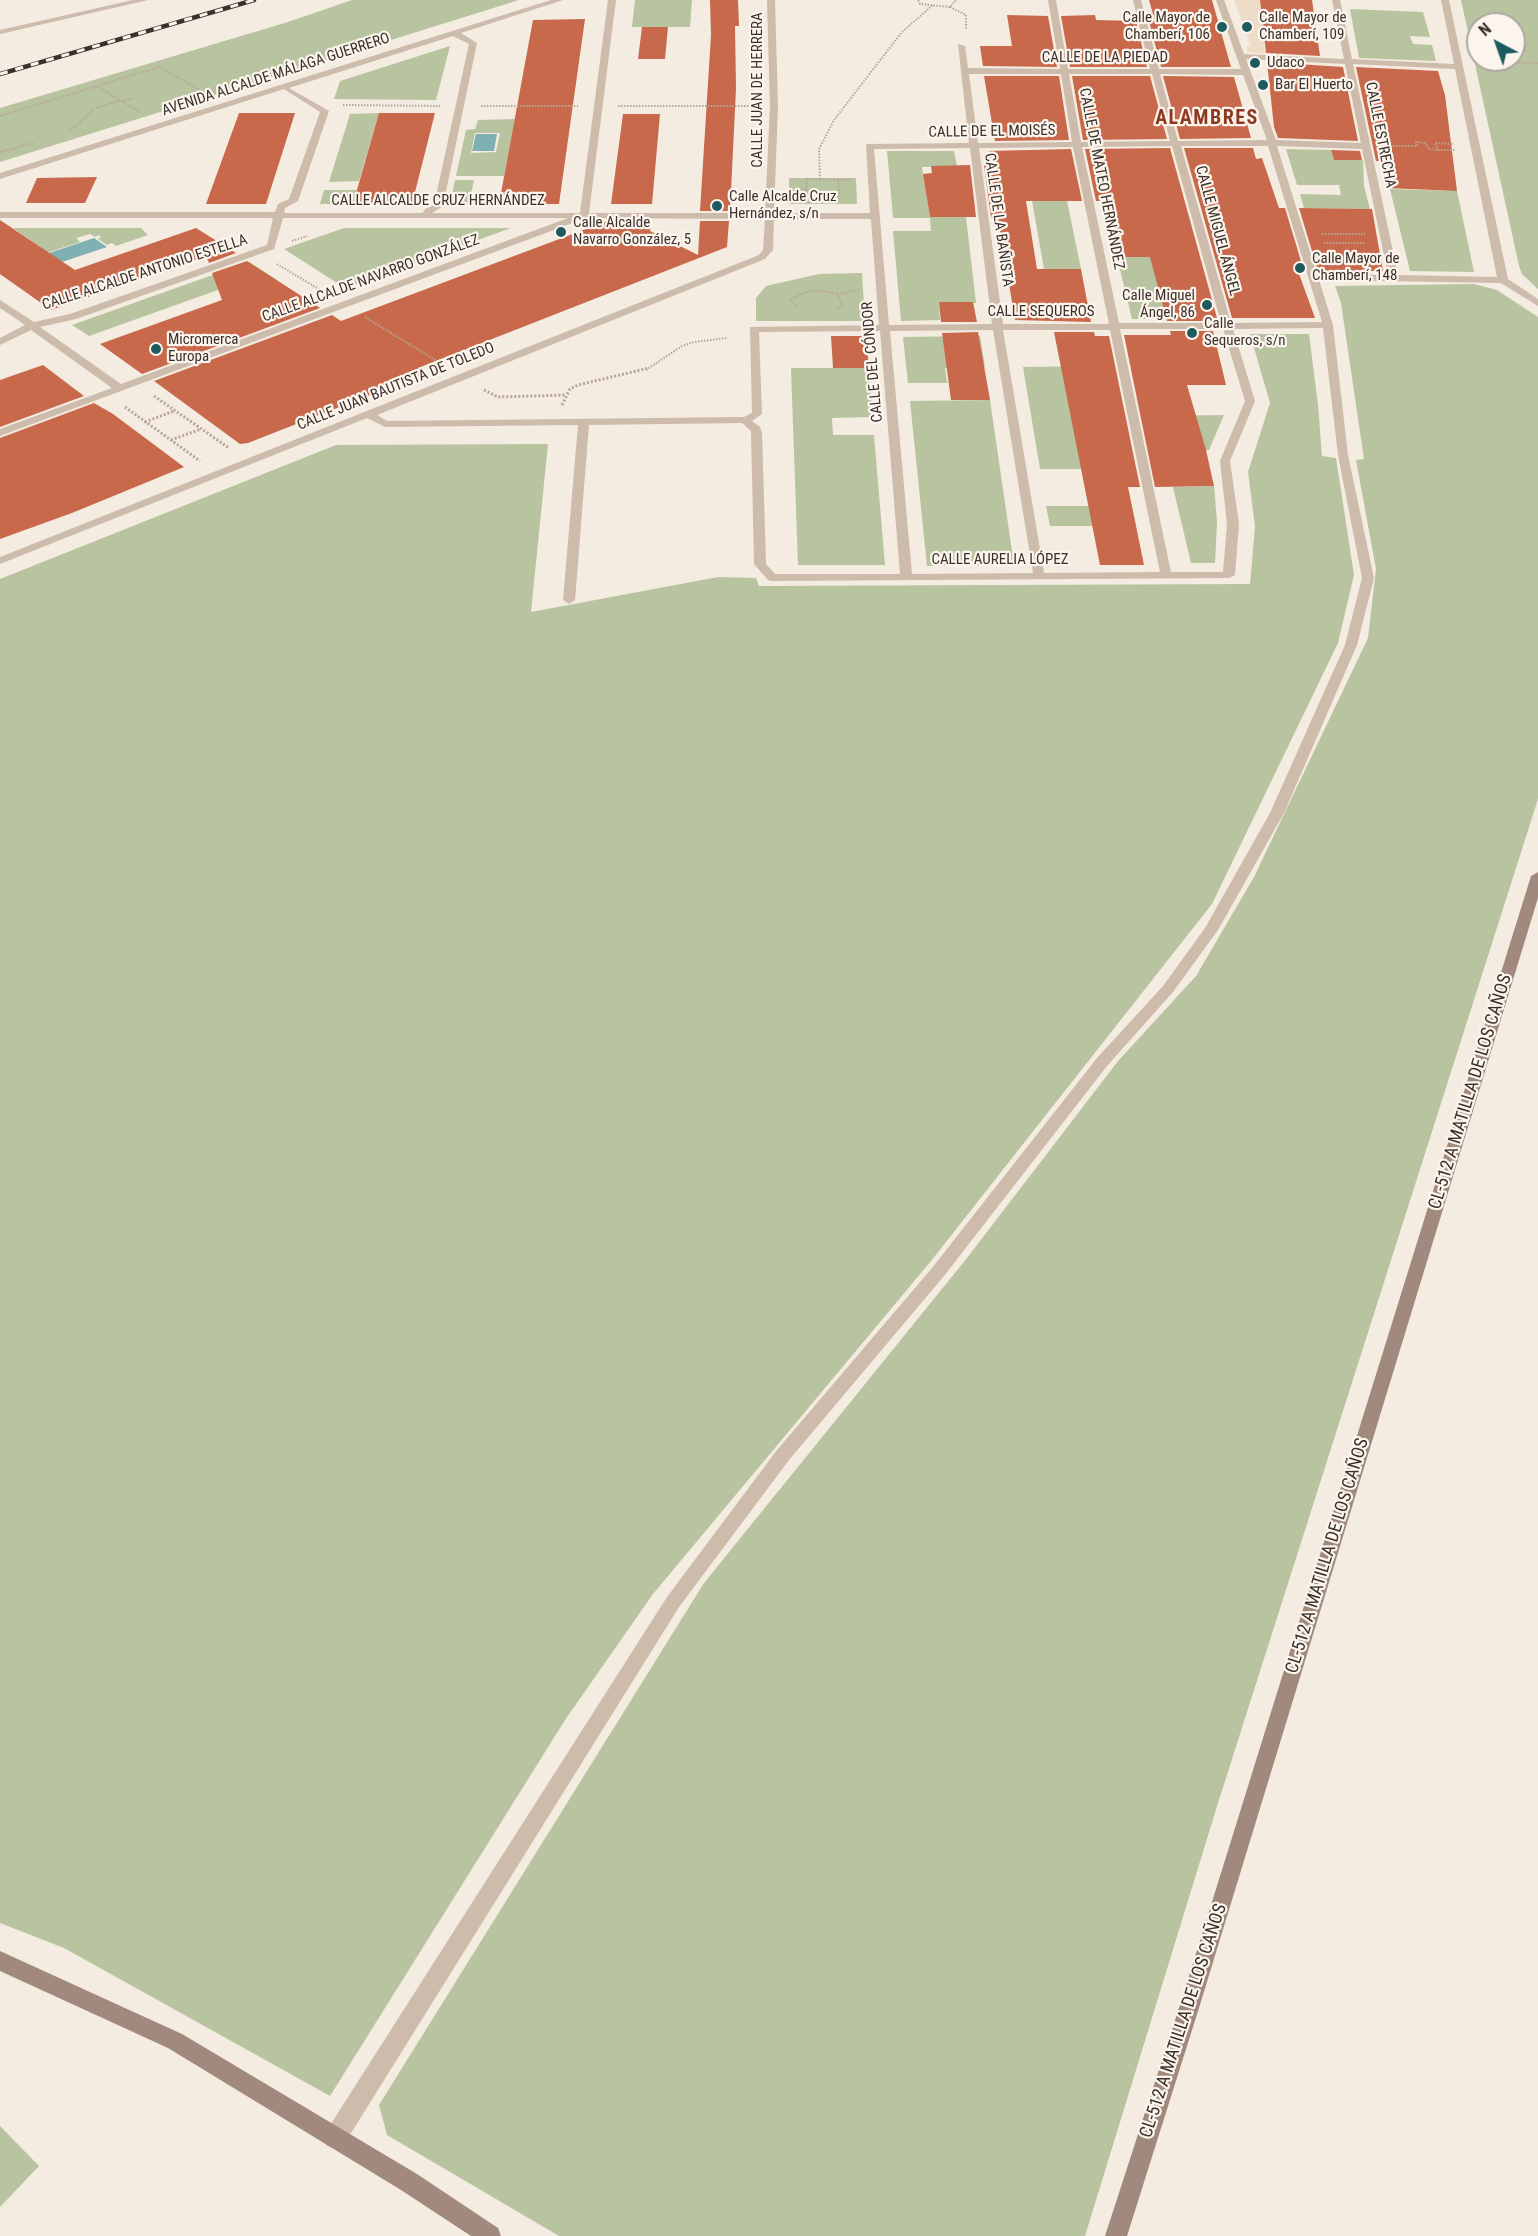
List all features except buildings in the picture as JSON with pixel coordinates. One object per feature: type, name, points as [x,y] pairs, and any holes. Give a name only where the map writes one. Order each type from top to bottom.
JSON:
[{"type":"street","points":[[0,32],[144,0]]},
{"type":"street","name":"AVENIDA ALCALDE MÁLAGA GUERRERO","points":[[0,176],[559,0]]},
{"type":"street","points":[[584,216],[612,0]]},
{"type":"street","name":"CALLE JUAN DE HERRERA","points":[[770,216],[774,106],[771,0]]},
{"type":"street","name":"CALLE DE MATEO HERNÁNDEZ","points":[[1052,0],[1077,144],[1117,327],[1166,574]]},
{"type":"street","name":"CALLE MIGUEL ÁNGEL","points":[[1137,0],[1155,72],[1250,401],[1225,461],[1233,524],[1229,575]]},
{"type":"street","points":[[335,2138],[673,1602],[783,1455],[938,1272],[1102,1062],[1168,989],[1211,930],[1276,813],[1351,645],[1368,578],[1343,455],[1328,325],[1272,143],[1220,0]]},
{"type":"street","name":"CALLE ESTRECHA","points":[[1336,0],[1345,54],[1349,62],[1393,278]]},
{"type":"street","points":[[1445,0],[1465,64],[1503,280]]},
{"type":"street","points":[[427,216],[428,211],[438,206],[473,43],[454,33]]},
{"type":"street","name":"CALLE DE LA BAÑISTA","points":[[961,46],[972,146],[998,328],[1040,576]]},
{"type":"street","points":[[1240,56],[1349,62],[1465,64]]},
{"type":"street","name":"CALLE DE LA PIEDAD","points":[[964,71],[1246,72]]},
{"type":"street","points":[[278,216],[281,206],[293,201],[325,111],[288,90]]},
{"type":"street","name":"CALLE DE EL MOISÉS","points":[[869,146],[1272,143],[1367,146]]},
{"type":"street","name":"CALLE DEL CÓNDOR","points":[[869,146],[906,576]]},
{"type":"street","name":"CALLE ALCALDE CRUZ HERNÁNDEZ","points":[[0,215],[875,216]]},
{"type":"street","name":"CALLE ALCALDE ANTONIO ESTELLA","points":[[0,342],[10,334],[55,319],[72,316],[271,247],[278,216]]},
{"type":"street","name":"CALLE ALCALDE NAVARRO GONZÁLEZ","points":[[0,433],[584,216]]},
{"type":"street","name":"CALLE JUAN BAUTISTA DE TOLEDO","points":[[0,561],[762,257],[768,250],[770,216]]},
{"type":"street","points":[[1315,277],[1503,280],[1538,303]]},
{"type":"street","points":[[0,303],[121,389]]},
{"type":"street","name":"CALLE SEQUEROS","points":[[746,420],[756,414],[754,329],[1328,325]]},
{"type":"street","points":[[368,414],[385,424],[746,420]]},
{"type":"street","name":"CALLE AURELIA LÓPEZ","points":[[746,420],[748,425],[756,429],[757,433],[760,564],[772,578],[1229,575]]},
{"type":"street","points":[[569,600],[584,422]]},
{"type":"street","name":"CL-512 A MATILLA DE LOS CAÑOS","points":[[1116,2236],[1189,2008],[1538,876]]},
{"type":"street","points":[[0,1961],[175,2041],[409,2182],[490,2236]]},
{"type":"path","points":[[918,0],[920,4],[950,7],[966,15]]},
{"type":"path","points":[[820,178],[819,149],[834,120],[902,32],[932,5],[933,0]]},
{"type":"path","points":[[950,7],[956,0]]},
{"type":"path","points":[[1465,64],[1538,63]]},
{"type":"path","points":[[0,116],[159,67],[211,96]]},
{"type":"path","points":[[97,86],[147,116]]},
{"type":"path","points":[[61,134],[71,131],[94,109],[134,98]]},
{"type":"path","points":[[341,105],[426,106]]},
{"type":"path","points":[[478,106],[579,106]]},
{"type":"path","points":[[617,106],[751,106]]},
{"type":"path","points":[[0,152],[41,141]]},
{"type":"path","points":[[1380,146],[1417,146],[1416,142],[1426,143],[1428,149],[1438,150],[1455,151],[1455,144],[1436,143],[1438,150]]},
{"type":"path","points":[[807,199],[806,179],[856,180]]},
{"type":"path","points":[[832,199],[840,199],[838,180]]},
{"type":"path","points":[[789,191],[806,190]]},
{"type":"path","points":[[1329,234],[1364,234]]},
{"type":"path","points":[[1332,243],[1366,243]]},
{"type":"path","points":[[268,259],[313,286]]},
{"type":"path","points":[[790,312],[799,308],[791,300],[797,295],[812,291],[837,294],[863,289]]},
{"type":"path","points":[[832,312],[843,304],[837,294]]},
{"type":"path","points":[[365,317],[434,360]]},
{"type":"path","points":[[562,406],[566,395],[578,386],[646,370],[688,344],[727,338]]},
{"type":"path","points":[[492,394],[498,397],[566,395]]},
{"type":"path","points":[[155,397],[224,444]]},
{"type":"path","points":[[126,408],[192,455]]},
{"type":"path","points":[[145,422],[175,410]]},
{"type":"path","points":[[171,440],[202,429]]},
{"type":"green space","points":[[352,0],[519,0],[0,162],[0,108],[288,22]]},
{"type":"green space","points":[[635,0],[692,0],[690,27],[632,27]]},
{"type":"green space","points":[[1461,0],[1538,0],[1538,289],[1522,274],[1477,72],[1526,72],[1526,12],[1466,12],[1466,23]]},
{"type":"green space","points":[[1350,9],[1423,12],[1430,37],[1410,36],[1413,44],[1432,45],[1436,61],[1359,58]]},
{"type":"green space","points":[[450,46],[436,100],[334,99],[340,81]]},
{"type":"green space","points":[[379,113],[359,181],[329,182],[350,114]]},
{"type":"green space","points":[[515,119],[504,176],[456,176],[466,130],[475,129],[478,120]],"holes":[[[475,133],[500,133],[496,152],[471,153]]]},
{"type":"green space","points":[[1286,149],[1331,150],[1334,160],[1363,160],[1364,186],[1370,209],[1304,208],[1300,194],[1341,195],[1339,185],[1297,185]]},
{"type":"green space","points":[[887,151],[954,151],[957,166],[922,167],[930,217],[966,217],[976,303],[939,302],[940,320],[901,321],[893,231],[931,231],[930,218],[893,218]]},
{"type":"green space","points":[[789,178],[856,178],[857,204],[789,204]]},
{"type":"green space","points":[[455,180],[474,180],[469,204],[450,204]]},
{"type":"green space","points":[[1390,189],[1457,191],[1474,272],[1410,271]]},
{"type":"green space","points":[[324,190],[357,190],[353,204],[320,204]]},
{"type":"green space","points":[[1032,201],[1067,201],[1081,269],[1044,269]]},
{"type":"green space","points":[[13,228],[141,228],[148,235],[116,246],[112,243],[107,245],[98,239],[101,237],[99,235],[95,237],[90,234],[76,238],[80,242],[40,255],[55,266],[10,281],[0,274],[0,262],[42,248]]},
{"type":"green space","points":[[344,228],[511,228],[345,288],[284,249]]},
{"type":"green space","points":[[1117,257],[1153,257],[1167,319],[1132,319]]},
{"type":"green space","points":[[249,262],[277,280],[241,293],[229,286],[89,336],[72,325]]},
{"type":"green space","points":[[862,273],[865,321],[756,321],[756,298],[766,286],[819,274]]},
{"type":"green space","points":[[1474,284],[1497,290],[1538,317],[1538,799],[1218,1803],[1085,2236],[559,2236],[387,2135],[379,2105],[704,1583],[967,1258],[1118,1061],[1196,976],[1254,877],[1368,638],[1376,569],[1356,460],[1364,459],[1341,303],[1335,286]]},
{"type":"green space","points":[[1250,334],[1309,334],[1322,456],[1336,458],[1354,575],[1338,643],[1212,904],[931,1261],[653,1594],[565,1720],[330,2096],[64,1948],[0,1923],[0,579],[336,445],[548,444],[531,612],[718,577],[756,578],[759,586],[1250,584],[1255,526],[1248,472],[1270,403]]},
{"type":"green space","points":[[980,336],[985,367],[945,368],[947,383],[908,383],[903,337]]},
{"type":"green space","points":[[1100,366],[1082,469],[1040,469],[1023,367]]},
{"type":"green space","points":[[791,368],[869,368],[873,417],[832,418],[833,435],[874,435],[885,565],[798,565]]},
{"type":"green space","points":[[990,400],[1014,565],[927,566],[910,401]]},
{"type":"green space","points":[[1224,415],[1209,450],[1164,451],[1156,416]]},
{"type":"green space","points":[[1214,486],[1217,522],[1215,563],[1191,563],[1173,487]]},
{"type":"green space","points":[[1046,506],[1132,506],[1136,526],[1050,526]]},
{"type":"green space","points":[[0,2126],[39,2166],[0,2207]]},
{"type":"shaded area","points":[[1234,0],[1260,0],[1265,54],[1248,52],[1247,47],[1251,47]]},
{"type":"water","points":[[476,134],[497,134],[494,151],[472,151]]},
{"type":"water","points":[[94,238],[107,247],[59,263],[46,254]]},
{"type":"railway","points":[[0,74],[254,0]]},
{"type":"place","name":"Calle Mayor de Chamberí, 106","points":[[1222,27]]},
{"type":"place","name":"Calle Mayor de Chamberí, 109","points":[[1247,27]]},
{"type":"place","name":"Udaco","points":[[1255,63]]},
{"type":"place","name":"Bar El Huerto","points":[[1263,85]]},
{"type":"place","name":"Calle Alcalde Cruz Hernández, s/n","points":[[717,206]]},
{"type":"place","name":"Calle Alcalde Navarro González, 5","points":[[561,232]]},
{"type":"place","name":"Calle Mayor de Chamberí, 148","points":[[1300,268]]},
{"type":"place","name":"Calle Miguel Ángel, 86","points":[[1207,305]]},
{"type":"place","name":"Calle Sequeros, s/n","points":[[1192,333]]},
{"type":"place","name":"Micromerca Europa","points":[[156,349]]},
{"type":"district","name":"ALAMBRES","points":[[1207,119]]}]
